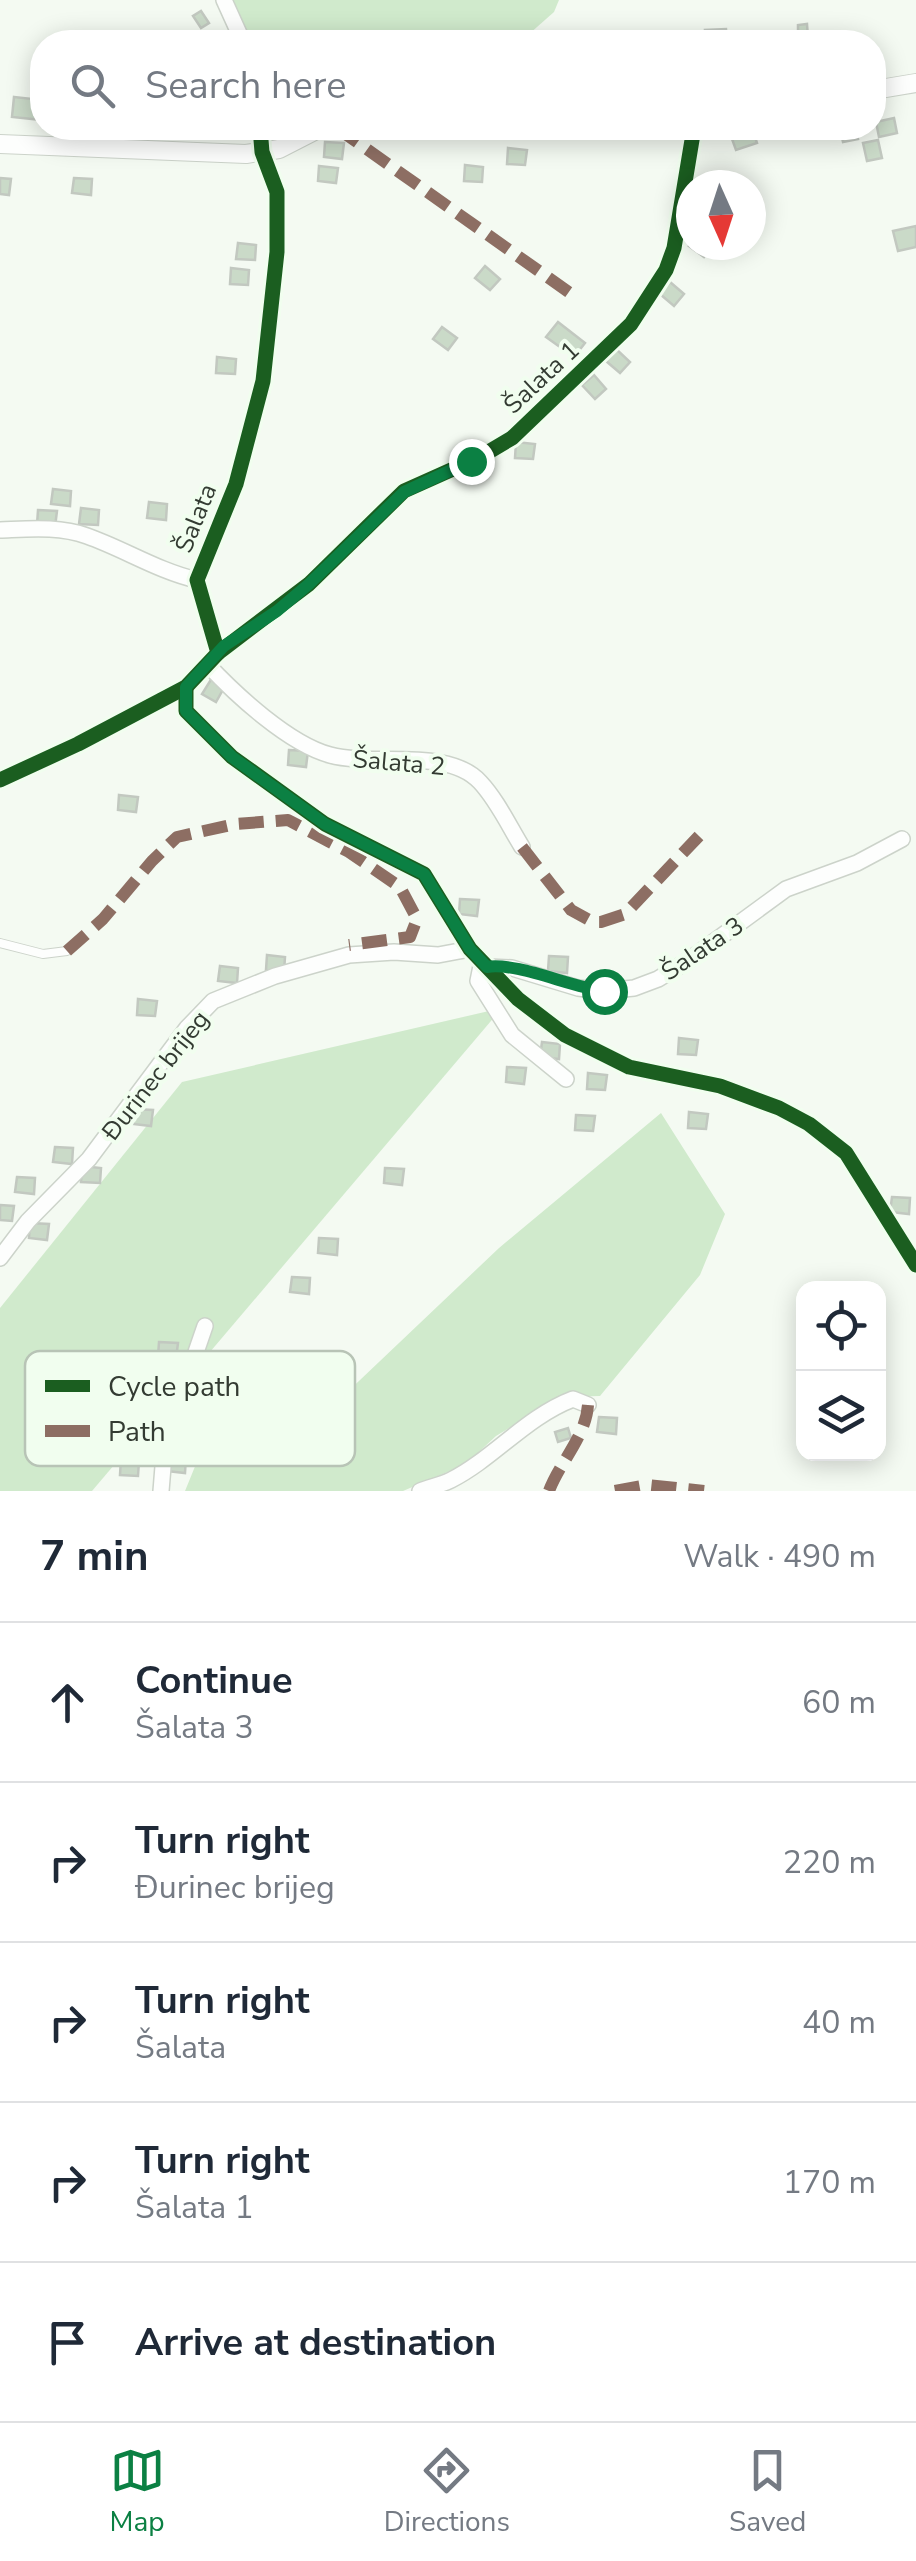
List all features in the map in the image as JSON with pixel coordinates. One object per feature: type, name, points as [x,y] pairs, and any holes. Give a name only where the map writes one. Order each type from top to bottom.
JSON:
[{"type":"street","points":[[224,0],[238,30]]},
{"type":"street","points":[[886,88],[916,84]]},
{"type":"street","name":"Šalata","points":[[212,658],[197,580],[236,484],[263,380],[277,252],[277,192],[261,140]]},
{"type":"street","points":[[0,144],[160,152],[262,152],[297,140]]},
{"type":"street","name":"Šalata 1","points":[[212,658],[309,584],[404,492],[512,438],[631,324],[666,270],[674,248],[692,140]]},
{"type":"street","points":[[0,530],[47,529],[84,535],[162,570],[197,580]]},
{"type":"street","points":[[0,780],[186,687],[212,658]]},
{"type":"street","name":"Šalata 2","points":[[212,658],[292,737],[322,753],[354,760],[432,762],[469,773],[484,785],[522,847]]},
{"type":"street","points":[[186,687],[186,711],[232,757],[325,824],[424,874],[480,959],[536,1014],[579,1044],[629,1068],[720,1086],[809,1124],[846,1153],[916,1264]]},
{"type":"street","name":"Šalata 3","points":[[480,959],[578,988],[634,988],[689,960],[802,880],[857,863],[902,839]]},
{"type":"street","name":"Đurinec brijeg","points":[[0,1258],[28,1221],[89,1159],[187,1028],[213,1001],[275,976],[349,955],[394,952],[480,959]]},
{"type":"street","points":[[480,959],[478,981],[512,1035],[566,1079]]},
{"type":"street","points":[[196,1351],[204,1326]]},
{"type":"street","points":[[420,1491],[452,1479],[520,1428],[560,1404],[573,1399],[588,1405]]},
{"type":"street","points":[[161,1491],[163,1466]]},
{"type":"lane","points":[[0,943],[42,954],[68,951]]},
{"type":"green space","points":[[231,0],[559,0],[554,12],[534,30],[245,30]]},
{"type":"green space","points":[[502,1008],[211,1351],[25,1351],[25,1466],[113,1466],[92,1491],[0,1491],[0,1308],[182,1082]]},
{"type":"green space","points":[[661,1113],[725,1214],[700,1275],[600,1396],[561,1397],[496,1436],[466,1464],[403,1491],[185,1491],[195,1466],[355,1466],[355,1385],[499,1248]]},
{"type":"building","points":[[201,11],[209,23],[201,28],[193,16]]},
{"type":"building","points":[[14,97],[30,99],[30,119],[12,117]]},
{"type":"building","points":[[894,118],[897,133],[886,135],[886,120]]},
{"type":"building","points":[[732,140],[756,140],[757,143],[736,150]]},
{"type":"building","points":[[878,140],[882,158],[867,161],[863,143]]},
{"type":"building","points":[[325,142],[344,143],[342,159],[324,157]]},
{"type":"building","points":[[508,148],[527,150],[525,165],[507,164]]},
{"type":"building","points":[[465,165],[483,167],[482,182],[464,181]]},
{"type":"building","points":[[319,166],[338,168],[336,183],[318,181]]},
{"type":"building","points":[[0,178],[11,179],[9,195],[0,194]]},
{"type":"building","points":[[74,178],[92,179],[91,195],[72,193]]},
{"type":"building","points":[[916,226],[916,247],[898,251],[893,231]]},
{"type":"building","points":[[238,243],[256,245],[255,260],[236,259]]},
{"type":"building","points":[[485,266],[500,279],[490,290],[475,278]]},
{"type":"building","points":[[231,268],[249,270],[248,285],[230,284]]},
{"type":"building","points":[[670,282],[684,294],[674,306],[660,294]]},
{"type":"building","points":[[558,322],[585,343],[574,357],[546,337]]},
{"type":"building","points":[[442,327],[457,338],[448,350],[433,339]]},
{"type":"building","points":[[616,349],[630,362],[620,373],[606,361]]},
{"type":"building","points":[[217,357],[236,359],[235,374],[216,373]]},
{"type":"building","points":[[594,375],[606,389],[595,399],[582,385]]},
{"type":"building","points":[[516,442],[535,444],[533,459],[515,458]]},
{"type":"building","points":[[53,489],[71,491],[70,506],[51,504]]},
{"type":"building","points":[[149,502],[167,504],[166,520],[147,518]]},
{"type":"building","points":[[81,508],[99,510],[98,525],[79,524]]},
{"type":"building","points":[[38,510],[57,511],[55,527],[37,525]]},
{"type":"building","points":[[212,678],[225,686],[216,702],[202,694]]},
{"type":"building","points":[[289,750],[308,751],[306,767],[288,765]]},
{"type":"building","points":[[119,795],[138,797],[136,812],[118,810]]},
{"type":"building","points":[[460,899],[479,900],[477,916],[459,914]]},
{"type":"building","points":[[267,955],[285,957],[284,972],[266,970]]},
{"type":"building","points":[[549,956],[568,957],[567,973],[548,971]]},
{"type":"building","points":[[220,966],[238,968],[237,983],[218,981]]},
{"type":"building","points":[[138,999],[157,1001],[155,1016],[137,1015]]},
{"type":"building","points":[[679,1038],[698,1040],[696,1055],[678,1054]]},
{"type":"building","points":[[542,1042],[560,1044],[559,1059],[540,1057]]},
{"type":"building","points":[[507,1067],[526,1068],[524,1084],[506,1082]]},
{"type":"building","points":[[588,1073],[607,1075],[605,1090],[587,1089]]},
{"type":"building","points":[[134,1109],[153,1110],[151,1126],[133,1124]]},
{"type":"building","points":[[689,1112],[708,1114],[706,1129],[688,1128]]},
{"type":"building","points":[[576,1115],[595,1116],[593,1131],[575,1130]]},
{"type":"building","points":[[55,1147],[73,1148],[72,1164],[53,1162]]},
{"type":"building","points":[[82,1166],[101,1168],[100,1183],[81,1182]]},
{"type":"building","points":[[385,1168],[404,1169],[402,1185],[384,1183]]},
{"type":"building","points":[[17,1177],[35,1178],[34,1194],[15,1192]]},
{"type":"building","points":[[892,1197],[910,1198],[909,1214],[890,1212]]},
{"type":"building","points":[[0,1205],[14,1206],[12,1221],[0,1220]]},
{"type":"building","points":[[30,1223],[49,1224],[47,1240],[29,1238]]},
{"type":"building","points":[[319,1238],[338,1239],[337,1255],[318,1253]]},
{"type":"building","points":[[292,1277],[310,1278],[309,1294],[290,1292]]},
{"type":"building","points":[[159,1342],[178,1343],[177,1351],[158,1351]]},
{"type":"building","points":[[599,1417],[617,1418],[616,1434],[597,1432]]},
{"type":"building","points":[[568,1428],[571,1438],[558,1442],[555,1432]]},
{"type":"building","points":[[121,1466],[139,1466],[138,1476],[120,1475]]},
{"type":"building","points":[[167,1466],[185,1466],[185,1473],[166,1471]]},
{"type":"marked path","points":[[354,140],[577,298]]},
{"type":"marked path","points":[[67,951],[103,919],[177,837],[235,824],[288,820],[349,852],[400,887],[417,919],[410,937],[349,945]]},
{"type":"marked path","points":[[522,847],[571,910],[601,922],[625,914],[699,836]]},
{"type":"marked path","points":[[549,1491],[583,1427],[588,1405]]},
{"type":"marked path","points":[[615,1491],[648,1485],[704,1491]]},
{"type":"cycle path","points":[[0,780],[186,687],[218,653],[197,580],[236,484],[263,381],[277,252],[277,192],[261,140]]},
{"type":"cycle path","points":[[218,653],[309,584],[404,491],[512,438],[631,324],[666,270],[674,248],[692,140]]},
{"type":"cycle path","points":[[186,687],[186,711],[232,757],[325,824],[424,874],[470,949],[518,999],[565,1035],[629,1067],[720,1086],[779,1108],[809,1124],[846,1153],[916,1265]]},
{"type":"route","points":[[471,461],[404,492],[309,584],[224,646],[186,687],[186,711],[232,757],[325,824],[424,874],[470,949],[487,967],[512,968],[578,988],[604,991]]}]
